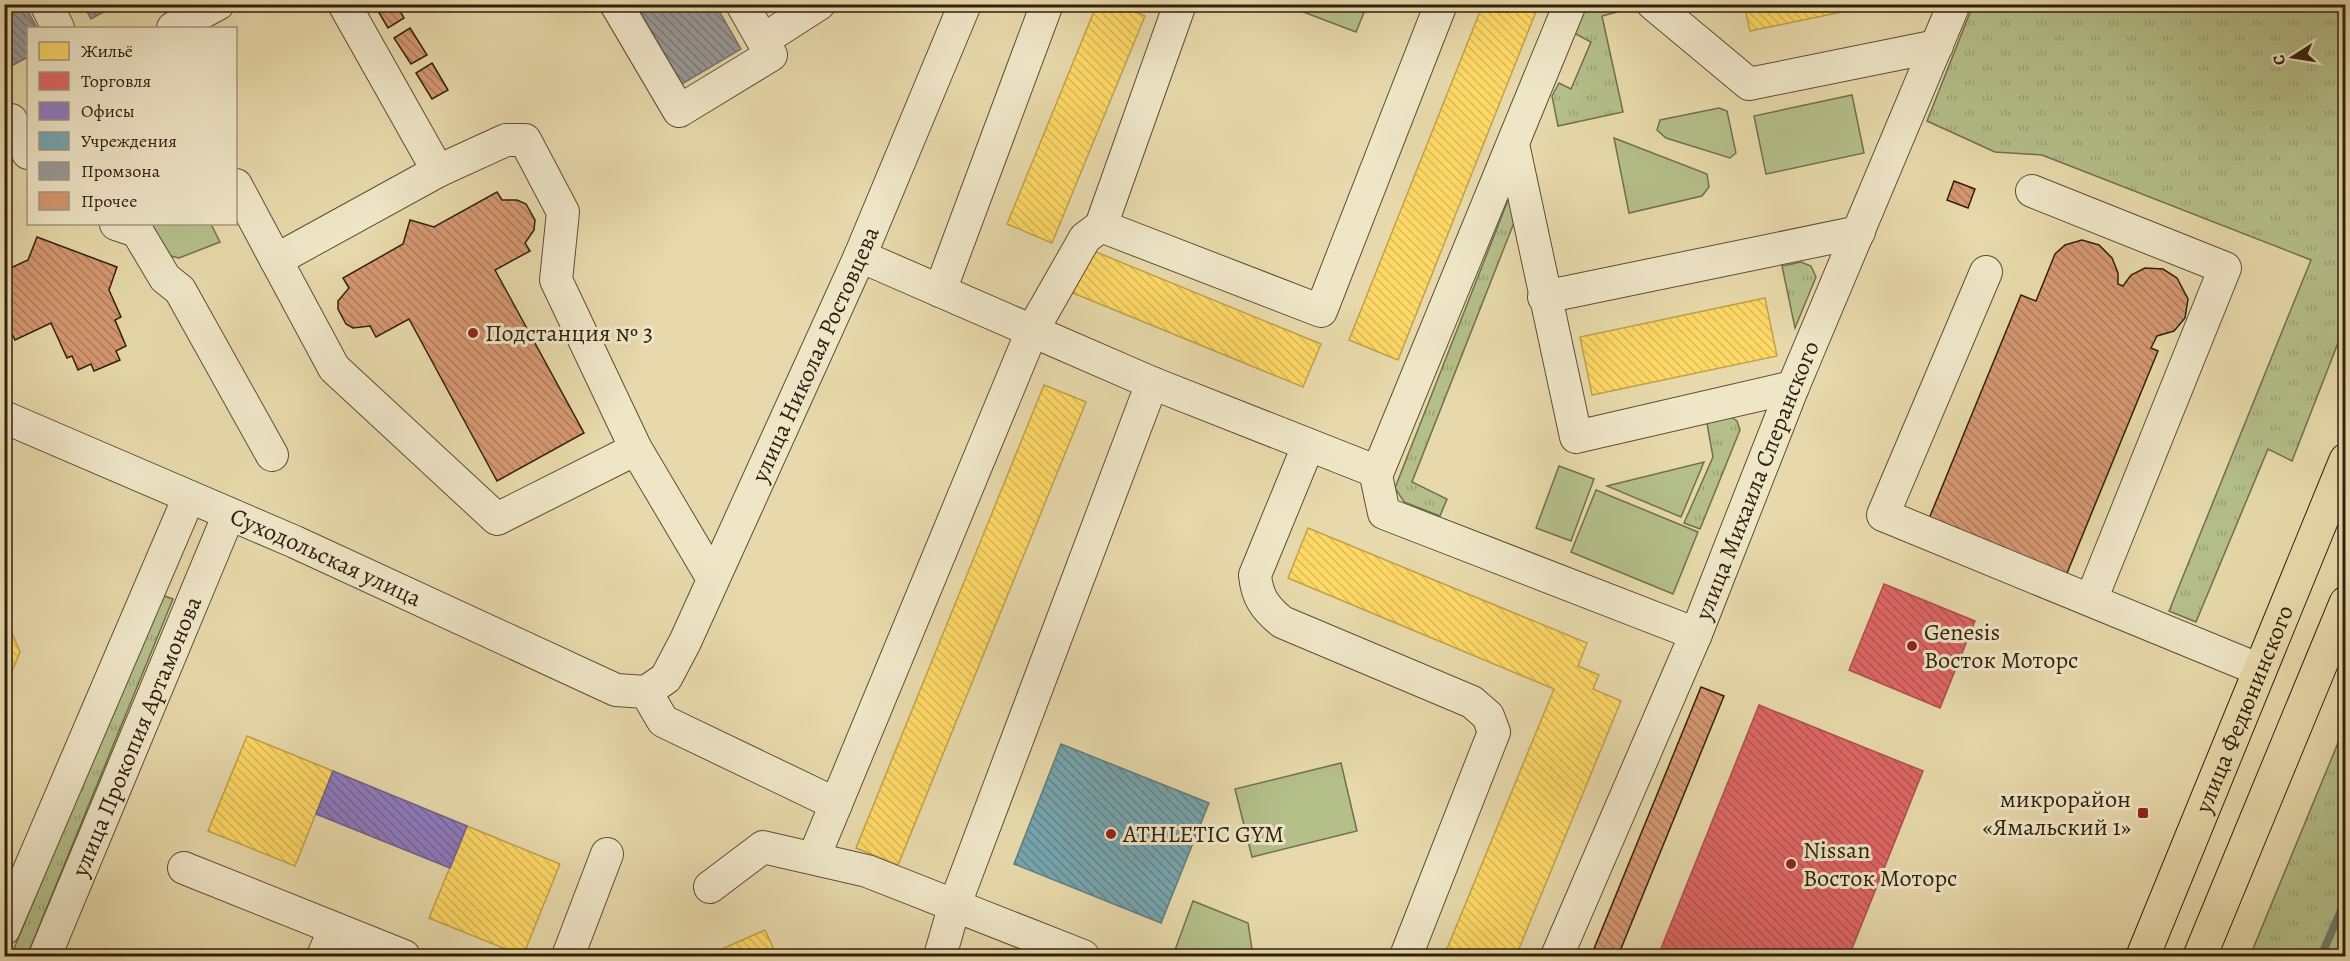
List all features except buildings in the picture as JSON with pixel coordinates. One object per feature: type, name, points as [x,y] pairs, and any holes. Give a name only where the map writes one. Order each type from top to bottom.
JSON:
[{"type":"highway","name":"улица Федюнинского","points":[[2143,957],[2346,460]]},
{"type":"highway","points":[[2200,957],[2346,603]]},
{"type":"street","points":[[46,4],[58,27]]},
{"type":"street","points":[[175,27],[218,4]]},
{"type":"street","points":[[344,4],[438,171]]},
{"type":"street","points":[[616,4],[679,111],[771,55],[742,4]]},
{"type":"street","points":[[763,40],[819,4]]},
{"type":"street","name":"улица Николая Ростовцева","points":[[646,692],[666,678],[685,642],[860,256],[965,4]]},
{"type":"street","points":[[940,291],[1047,4]]},
{"type":"street","points":[[814,857],[1032,331],[1086,238],[1101,226],[1180,4]]},
{"type":"street","points":[[1101,226],[1321,311],[1441,4]]},
{"type":"street","points":[[1376,476],[1570,4]]},
{"type":"street","points":[[1653,4],[1749,84],[1937,46]]},
{"type":"street","name":"улица Михаила Сперанского","points":[[1557,957],[1695,634],[1793,387],[1954,4]]},
{"type":"street","points":[[15,118],[27,150]]},
{"type":"street","points":[[276,260],[438,171],[506,140],[525,140],[563,212],[556,280],[636,448],[713,579]]},
{"type":"street","points":[[1513,144],[1544,297],[1576,436],[1793,387]]},
{"type":"street","points":[[237,187],[334,368],[497,519],[636,448]]},
{"type":"street","points":[[2032,191],[2225,268],[2091,600]]},
{"type":"street","points":[[119,225],[136,231],[165,278],[180,290],[273,455]]},
{"type":"street","points":[[1544,297],[1859,232]]},
{"type":"street","points":[[860,256],[1152,382],[1375,471],[1384,513],[1695,634]]},
{"type":"street","points":[[1986,272],[1883,515],[2260,670]]},
{"type":"street","points":[[940,957],[955,904],[1152,382]]},
{"type":"street","name":"Суходольская улица","points":[[4,417],[228,514],[616,690],[646,692]]},
{"type":"street","points":[[1308,446],[1255,574],[1257,592],[1266,609],[1282,622],[1472,702],[1488,716],[1494,732],[1406,957]]},
{"type":"street","name":"улица Прокопия Артамонова","points":[[7,918],[189,497]]},
{"type":"street","name":"улица Прокопия Артамонова","points":[[45,957],[228,514]]},
{"type":"street","points":[[646,692],[663,721],[836,804]]},
{"type":"street","points":[[710,887],[763,847],[867,871],[955,904],[1083,957]]},
{"type":"street","points":[[568,957],[607,854]]},
{"type":"street","points":[[184,868],[328,943],[404,957]]},
{"type":"green space","points":[[1367,4],[1356,32],[1285,5]]},
{"type":"green space","points":[[1587,5],[1617,5],[1621,11],[1602,16],[1623,112],[1558,126],[1552,96],[1559,83],[1571,89],[1591,42],[1574,33]]},
{"type":"green space","points":[[1973,5],[2345,5],[2345,325],[2292,461],[2268,449],[2196,622],[2169,611],[2311,260],[2042,155],[1995,152],[1927,121]]},
{"type":"green space","points":[[1852,95],[1864,153],[1766,174],[1754,116]]},
{"type":"green space","points":[[1719,108],[1727,111],[1736,153],[1730,158],[1666,138],[1657,130],[1660,120]]},
{"type":"green space","points":[[1614,138],[1707,174],[1709,187],[1702,196],[1629,213]]},
{"type":"green space","points":[[1512,190],[1517,215],[1412,482],[1447,499],[1440,516],[1404,502],[1395,488]]},
{"type":"green space","points":[[148,225],[212,225],[220,242],[179,258],[163,254]]},
{"type":"green space","points":[[1801,262],[1811,266],[1816,277],[1795,328],[1782,266]]},
{"type":"green space","points":[[1731,417],[1737,421],[1740,430],[1700,529],[1684,523],[1713,457],[1706,418]]},
{"type":"green space","points":[[1704,462],[1681,517],[1607,486]]},
{"type":"green space","points":[[1559,466],[1594,479],[1571,541],[1536,528]]},
{"type":"green space","points":[[1596,490],[1698,532],[1673,594],[1571,552]]},
{"type":"green space","points":[[159,594],[173,599],[27,956],[11,956]]},
{"type":"green space","points":[[2345,726],[2345,956],[2250,956]]},
{"type":"green space","points":[[1341,763],[1357,831],[1252,857],[1235,789]]},
{"type":"green space","points":[[1193,901],[1248,923],[1253,956],[1192,956],[1175,950]]},
{"type":"waterway","points":[[2321,956],[2346,899]]},
{"type":"place","name":"Подстанция № 3","points":[[473,333]]},
{"type":"place","name":"Genesis Восток Моторс","points":[[1912,646]]},
{"type":"place","name":"микрорайон «Ямальский 1»","points":[[2143,813]]},
{"type":"place","name":"ATHLETIC GYM","points":[[1111,834]]},
{"type":"place","name":"Nissan Восток Моторс","points":[[1791,864]]}]
